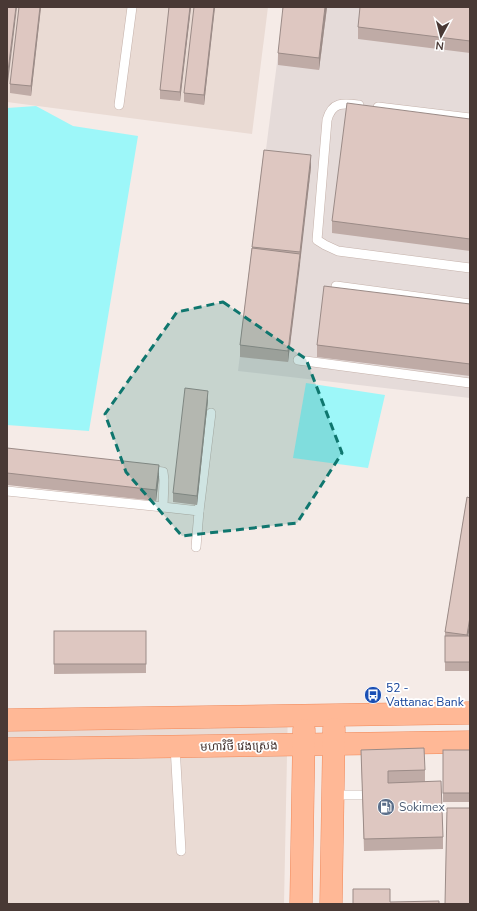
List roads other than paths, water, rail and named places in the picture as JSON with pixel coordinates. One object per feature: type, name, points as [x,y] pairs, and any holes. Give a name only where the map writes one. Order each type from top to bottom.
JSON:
[{"type":"main road","points":[[7,720],[470,713]]},
{"type":"main road","points":[[301,904],[304,715]]},
{"type":"main road","points":[[331,904],[334,715]]},
{"type":"main road","name":"មហាវិថី វេងស្រេង","points":[[7,749],[333,744],[374,747],[470,742]]},
{"type":"lane","points":[[119,106],[132,7]]},
{"type":"lane","points":[[470,118],[344,103],[333,107],[329,112],[327,120],[317,240],[338,251],[470,268]]},
{"type":"lane","points":[[336,286],[470,304]]},
{"type":"lane","points":[[298,360],[470,383]]},
{"type":"lane","points":[[196,547],[211,413]]},
{"type":"lane","points":[[142,470],[163,472],[163,507]]},
{"type":"lane","points":[[7,491],[199,511]]},
{"type":"lane","points":[[175,746],[181,851]]},
{"type":"lane","points":[[333,795],[362,795]]},
{"type":"water","points":[[36,106],[73,126],[138,136],[89,431],[7,425],[7,108]]},
{"type":"water","points":[[306,383],[385,395],[368,468],[293,458]]},
{"type":"place","name":"52 - Vattanac Bank","points":[[373,695]]},
{"type":"place","name":"Sokimex","points":[[386,807]]}]
